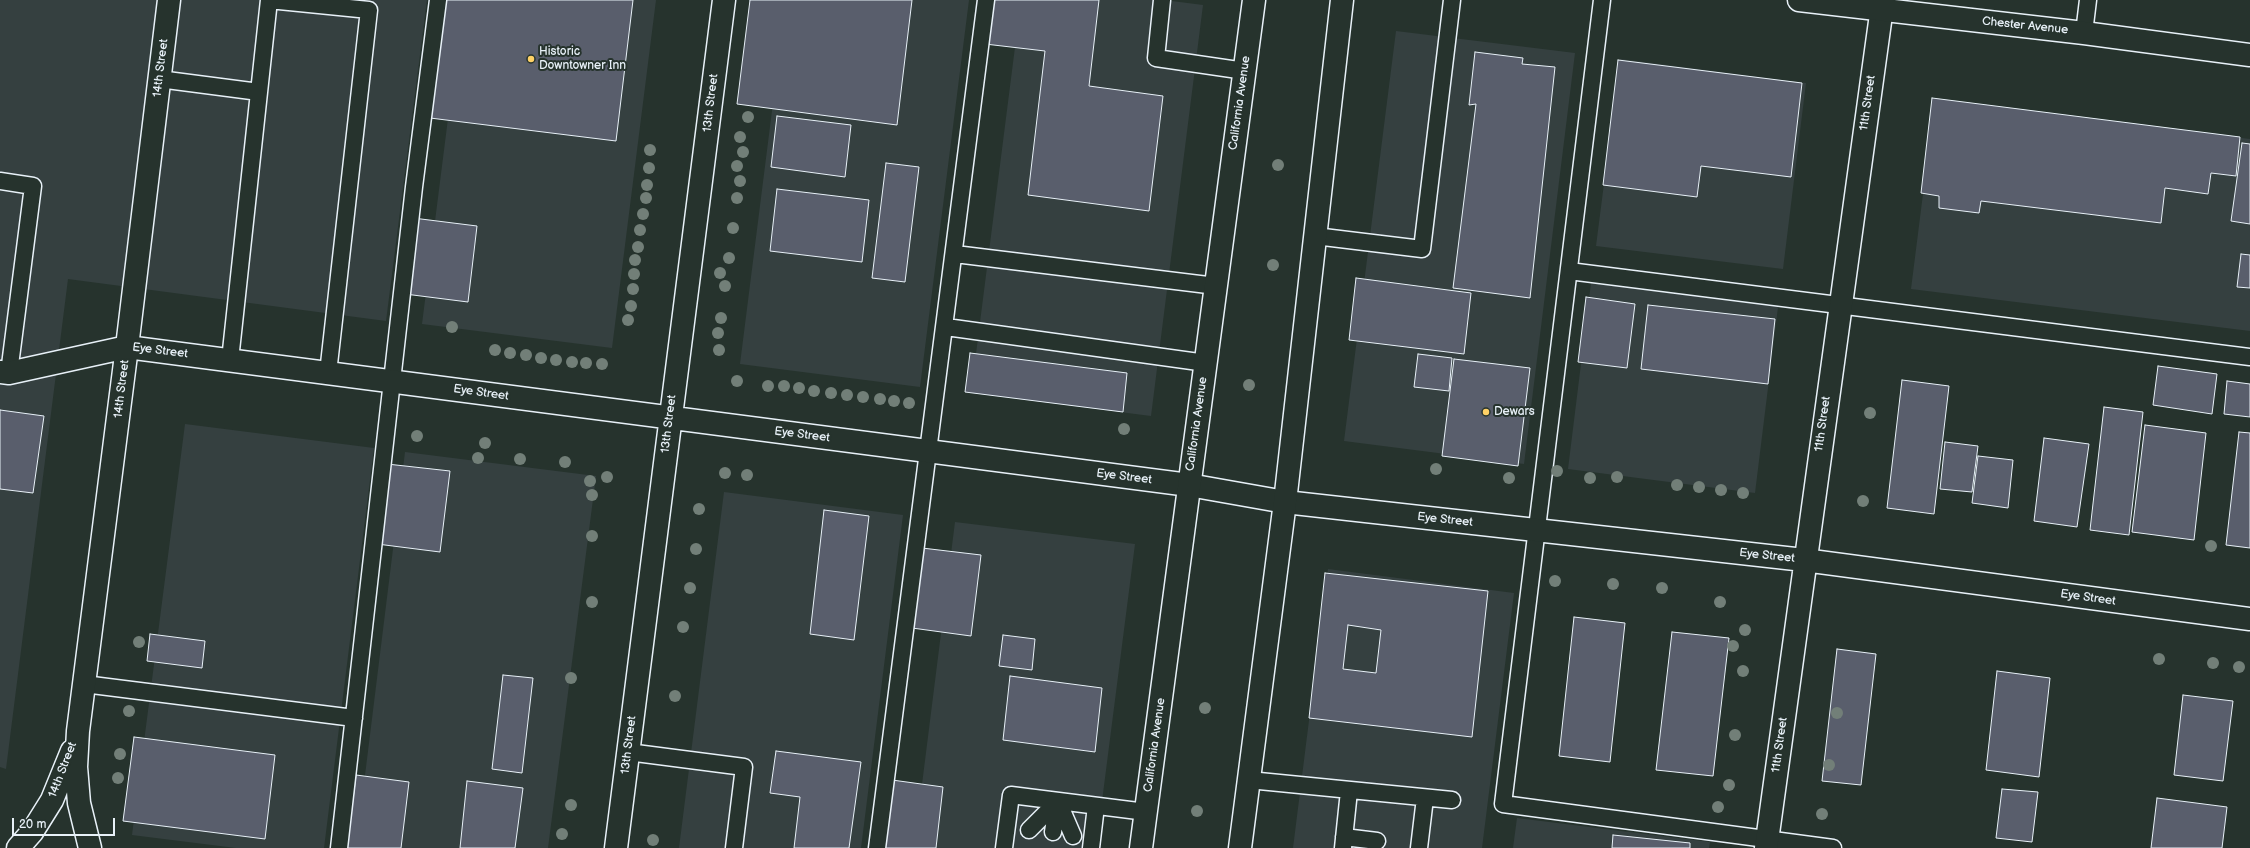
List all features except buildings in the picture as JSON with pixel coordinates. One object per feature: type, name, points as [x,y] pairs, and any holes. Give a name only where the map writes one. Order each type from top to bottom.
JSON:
[{"type":"street","name":"14th Street","points":[[90,848],[79,803],[76,767],[78,731],[169,0]]},
{"type":"street","name":"13th Street","points":[[616,848],[724,0]]},
{"type":"street","name":"California Avenue","points":[[1141,848],[1254,0]]},
{"type":"street","points":[[1240,848],[1285,502],[1342,0]]},
{"type":"street","name":"Chester Avenue","points":[[1799,0],[1882,5],[2250,55]]},
{"type":"street","name":"11th Street","points":[[1766,844],[1804,560],[1882,5]]},
{"type":"street","name":"Eye Street","points":[[4,373],[127,346],[1189,485],[1285,502],[1804,560],[2250,619]]},
{"type":"street","name":"14th Street","points":[[18,848],[32,832],[52,800],[67,766],[78,731]]},
{"type":"lane","points":[[230,360],[269,0],[369,10],[328,373]]},
{"type":"lane","points":[[339,848],[392,381],[438,0]]},
{"type":"lane","points":[[878,848],[946,327],[986,0]]},
{"type":"lane","points":[[1162,0],[1156,58],[1245,71]]},
{"type":"lane","points":[[1315,236],[1422,249],[1452,0]]},
{"type":"lane","points":[[1602,0],[1503,804],[1766,844],[1833,848]]},
{"type":"lane","points":[[2084,32],[2088,0]]},
{"type":"lane","points":[[159,79],[259,92]]},
{"type":"lane","points":[[0,181],[33,186],[4,373]]},
{"type":"lane","points":[[954,254],[1216,286]]},
{"type":"lane","points":[[1569,271],[2250,358]]},
{"type":"lane","points":[[946,327],[1206,363]]},
{"type":"lane","points":[[84,684],[354,718]]},
{"type":"lane","points":[[628,752],[744,767],[734,848]]},
{"type":"lane","points":[[1249,780],[1452,800]]},
{"type":"lane","points":[[1349,791],[1344,843],[1377,841]]},
{"type":"lane","points":[[1004,848],[1011,795],[1146,812]]},
{"type":"lane","points":[[1417,846],[1425,798]]},
{"type":"lane","points":[[1029,830],[1058,801]]},
{"type":"lane","points":[[1053,832],[1058,801]]},
{"type":"lane","points":[[1058,801],[1073,836]]},
{"type":"lane","points":[[1091,848],[1096,806]]},
{"type":"shaded area","points":[[0,0],[427,0],[386,321],[68,279],[6,769],[0,767]]},
{"type":"shaded area","points":[[463,0],[656,0],[612,348],[422,324]]},
{"type":"shaded area","points":[[786,0],[969,0],[920,387],[740,364]]},
{"type":"shaded area","points":[[1021,0],[1164,0],[1203,5],[1151,416],[971,393]]},
{"type":"shaded area","points":[[1396,31],[1575,53],[1524,464],[1344,441]]},
{"type":"shaded area","points":[[1620,59],[1806,83],[1783,269],[1596,246]]},
{"type":"shaded area","points":[[1935,99],[2250,139],[2250,331],[1911,289]]},
{"type":"shaded area","points":[[1591,283],[1778,307],[1755,493],[1568,469]]},
{"type":"shaded area","points":[[185,424],[374,448],[324,848],[236,848],[132,835]]},
{"type":"shaded area","points":[[405,452],[596,476],[548,848],[356,848]]},
{"type":"shaded area","points":[[724,492],[903,515],[861,848],[679,848]]},
{"type":"shaded area","points":[[955,522],[1135,544],[1096,848],[914,848]]},
{"type":"shaded area","points":[[1328,569],[1514,593],[1482,848],[1293,848]]},
{"type":"shaded area","points":[[1517,818],[1710,842],[1709,848],[1513,848]]},
{"type":"place","name":"Historic Downtowner Inn","points":[[531,59]]},
{"type":"place","name":"Dewars","points":[[1486,412]]}]
